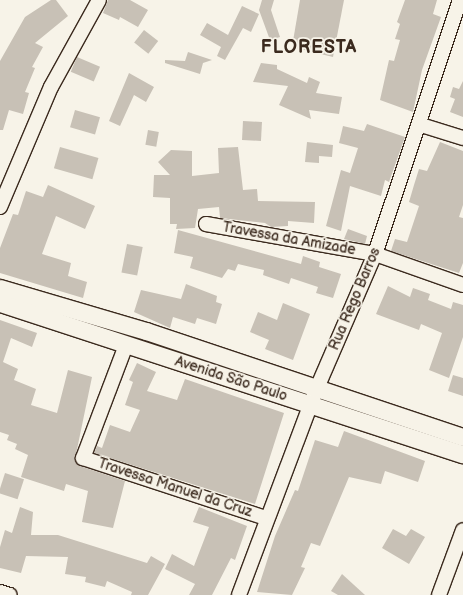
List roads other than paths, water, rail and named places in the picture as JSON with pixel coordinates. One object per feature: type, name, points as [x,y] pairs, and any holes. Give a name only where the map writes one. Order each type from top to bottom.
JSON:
[{"type":"street","points":[[0,207],[51,87],[99,0]]},
{"type":"street","name":"Rua Rego Barros","points":[[239,595],[266,518],[310,405],[375,254],[420,126],[460,0]]},
{"type":"street","points":[[420,126],[463,138]]},
{"type":"street","name":"Travessa da Amizade","points":[[206,224],[375,254],[463,285]]},
{"type":"street","name":"Avenida São Paulo","points":[[0,288],[146,331],[463,437]]},
{"type":"street","name":"Avenida São Paulo","points":[[0,303],[463,454]]},
{"type":"street","points":[[133,347],[146,331]]},
{"type":"street","name":"Travessa Manuel da Cruz","points":[[133,347],[84,458],[266,518]]},
{"type":"street","points":[[439,595],[463,530]]},
{"type":"street","points":[[0,592],[10,595]]},
{"type":"district","name":"FLORESTA","points":[[309,48]]}]
